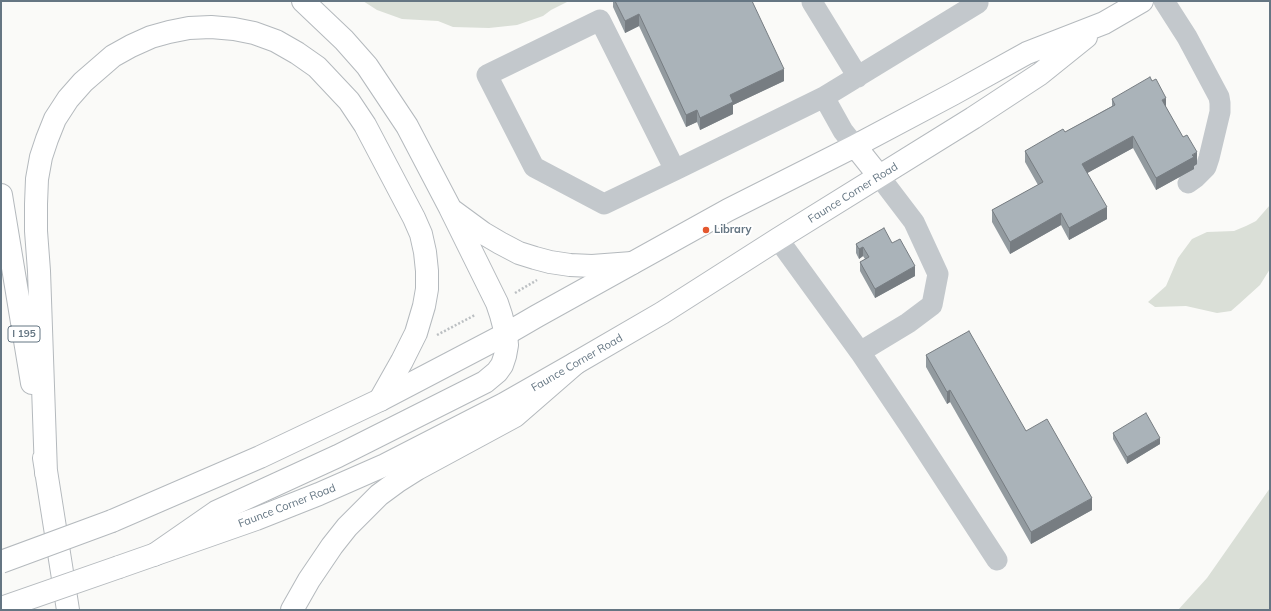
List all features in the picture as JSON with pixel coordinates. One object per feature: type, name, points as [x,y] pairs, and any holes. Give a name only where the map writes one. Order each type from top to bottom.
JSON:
[{"type":"main road","points":[[154,555],[216,512],[338,456],[485,382],[497,372],[502,365],[505,356],[507,345],[506,334],[497,303],[407,126],[367,66],[344,40],[303,1]]},
{"type":"main road","name":"Faunce Corner Road","points":[[1,608],[256,519],[319,494],[385,465],[497,408],[662,313],[972,118],[1040,74],[1104,23],[1142,1]]},
{"type":"main road","name":"Faunce Corner Road","points":[[1,562],[112,521],[253,460],[380,400],[506,334],[728,210],[855,146],[1027,53],[1104,23]]},
{"type":"main road","points":[[46,473],[40,271],[36,231],[36,211],[37,179],[47,139],[56,119],[68,99],[83,82],[113,56],[144,40],[169,32],[189,28],[212,27],[254,33],[276,41],[317,67],[349,101],[365,125],[421,234],[427,271],[427,289],[424,306],[416,333],[380,400]]},
{"type":"main road","points":[[855,146],[879,176]]},
{"type":"main road","name":"I 195","points":[[1,195],[68,610]]},
{"type":"main road","points":[[450,208],[483,233],[519,253],[535,258],[570,265],[592,266],[632,263]]},
{"type":"main road","points":[[292,610],[309,580],[332,546],[379,495],[417,469],[515,416],[576,363]]},
{"type":"lane","points":[[1164,1],[1187,37],[1219,97],[1220,103],[1220,112],[1206,167],[1195,178],[1188,182]]},
{"type":"lane","points":[[812,2],[858,77]]},
{"type":"lane","points":[[674,170],[600,20],[487,75],[534,167],[604,204],[674,170],[824,97],[978,3]]},
{"type":"lane","points":[[824,97],[843,131],[855,146]]},
{"type":"lane","points":[[860,352],[908,323],[932,306],[938,274],[914,222],[879,176]]},
{"type":"lane","points":[[778,239],[860,352],[997,560]]},
{"type":"path","points":[[511,295],[541,277]]},
{"type":"path","points":[[436,335],[475,315]]},
{"type":"shaded area","points":[[363,1],[569,1],[543,16],[517,25],[489,28],[453,27],[438,21],[402,19],[377,10]]},
{"type":"shaded area","points":[[1270,205],[1270,269],[1260,285],[1231,311],[1217,313],[1186,306],[1155,307],[1148,302],[1166,286],[1178,258],[1192,239],[1207,232],[1234,231],[1246,226],[1256,221]]},
{"type":"shaded area","points":[[1270,488],[1270,610],[1178,610],[1207,578]]},
{"type":"building","points":[[615,1],[752,1],[784,69],[730,95],[733,102],[700,118],[697,110],[686,115],[639,14],[625,21]]},
{"type":"building","points":[[1150,77],[1152,81],[1156,79],[1166,98],[1162,100],[1183,137],[1187,135],[1197,152],[1192,155],[1194,157],[1156,178],[1133,136],[1082,164],[1107,207],[1069,228],[1061,213],[1010,242],[992,210],[1043,182],[1025,151],[1063,129],[1065,132],[1115,105],[1112,99]]},
{"type":"building","points":[[884,228],[892,243],[900,239],[915,266],[875,289],[860,262],[869,257],[863,247],[859,249],[856,244]]},
{"type":"building","points":[[969,331],[1026,431],[1047,419],[1092,498],[1031,532],[950,390],[947,392],[926,355]]},
{"type":"building","points":[[1146,413],[1160,438],[1127,457],[1113,433]]},
{"type":"place","name":"Library","points":[[706,230]]}]
